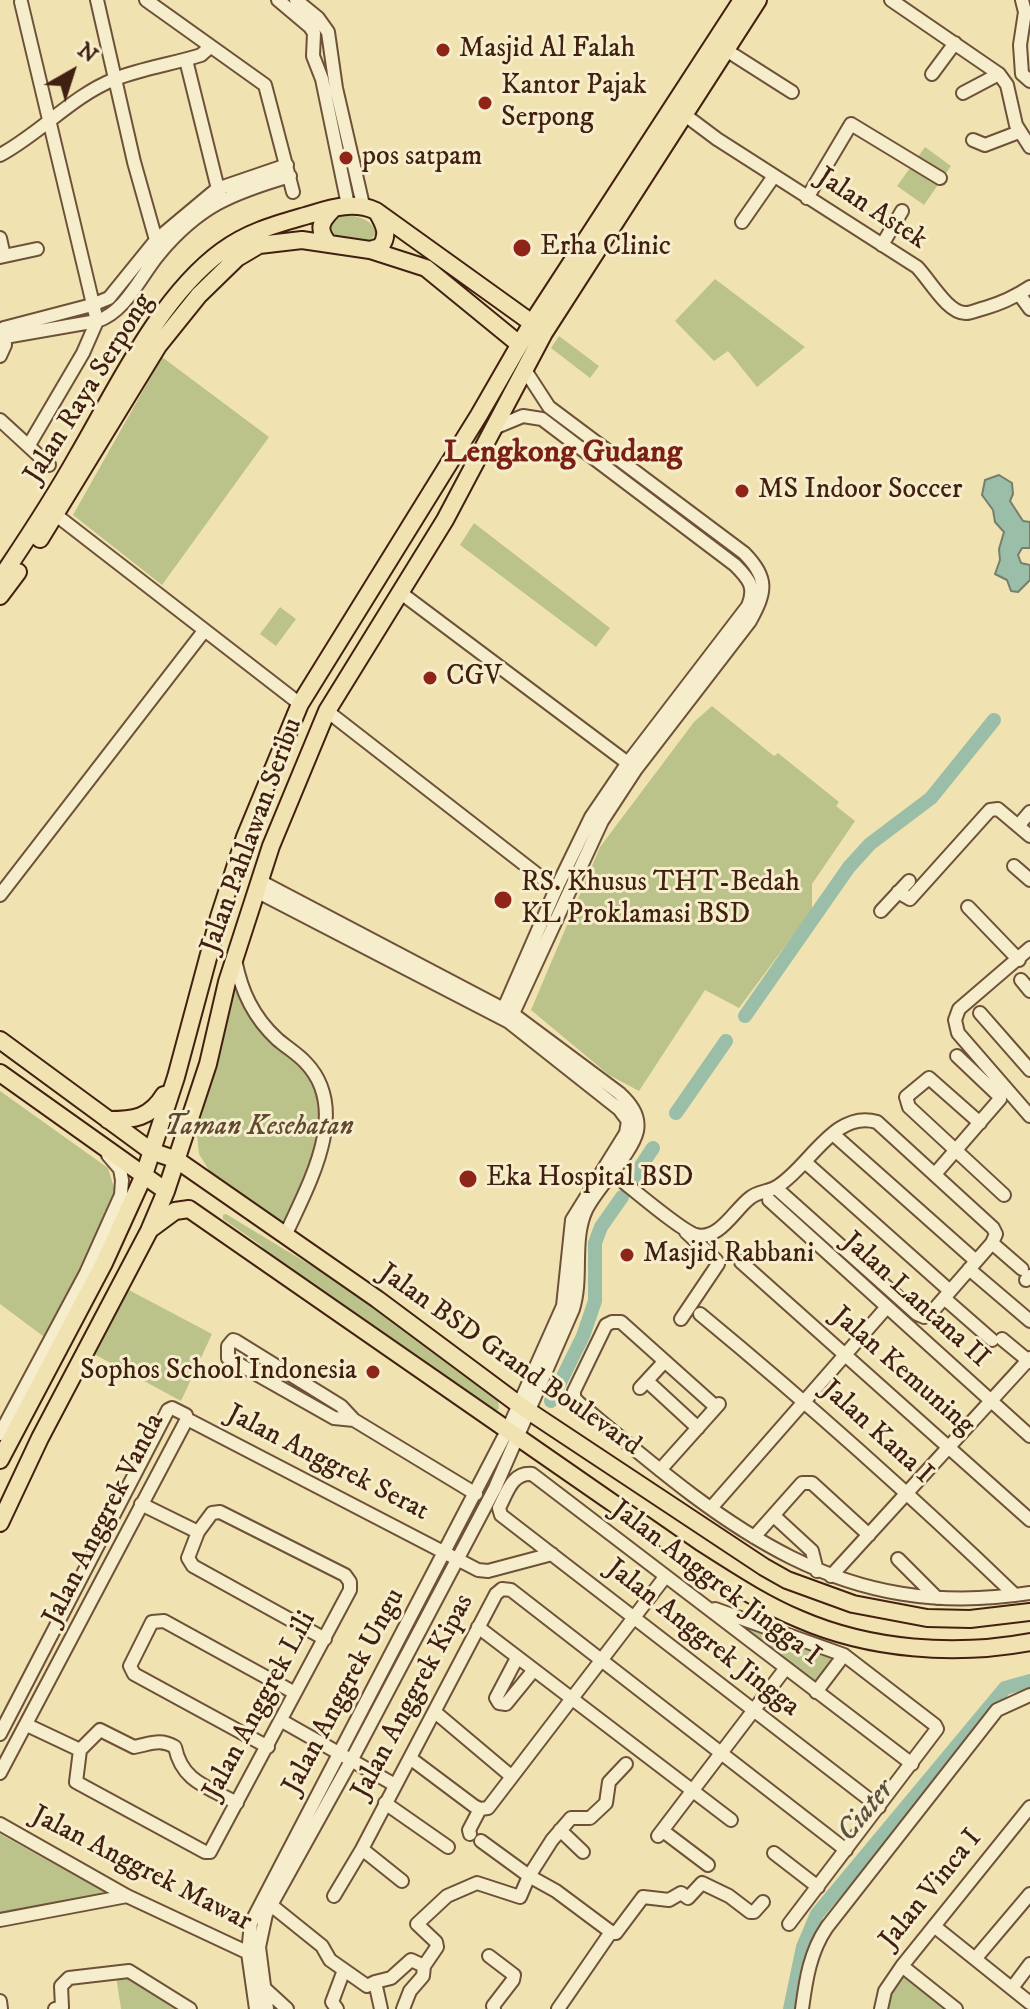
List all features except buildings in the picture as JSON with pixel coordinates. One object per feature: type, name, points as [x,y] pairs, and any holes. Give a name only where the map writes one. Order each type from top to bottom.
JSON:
[{"type":"main road","name":"Jalan Pahlawan Seribu","points":[[0,1460],[104,1263],[144,1175],[176,1077],[219,917],[245,837],[300,704],[479,415],[532,323],[742,0]]},
{"type":"main road","name":"Jalan Pahlawan Seribu","points":[[0,1523],[40,1438],[149,1231],[166,1191],[208,1064],[235,959],[271,846],[327,711],[445,520],[544,333],[758,0]]},
{"type":"main road","points":[[355,208],[532,323]]},
{"type":"main road","points":[[329,244],[320,232],[320,226],[355,208]]},
{"type":"main road","points":[[355,208],[385,227],[386,238],[380,247],[370,250]]},
{"type":"main road","name":"Jalan Raya Serpong","points":[[0,579],[158,346],[213,258],[266,226],[355,208]]},
{"type":"main road","name":"Jalan Raya Serpong","points":[[193,290],[259,245],[302,240],[370,250],[426,268],[519,344]]},
{"type":"main road","name":"Jalan Raya Serpong","points":[[0,596],[56,515],[107,417]]},
{"type":"main road","points":[[245,837],[255,853],[271,846]]},
{"type":"main road","name":"Jalan BSD Grand Boulevard","points":[[0,1040],[151,1151],[177,1160],[430,1337],[523,1408],[764,1567],[814,1591],[853,1604],[927,1618],[970,1619],[1030,1612]]},
{"type":"main road","points":[[0,1073],[166,1191]]},
{"type":"main road","points":[[82,1130],[97,1129],[104,1118],[131,1120],[143,1117],[158,1104],[176,1077]]},
{"type":"main road","points":[[216,1227],[215,1210],[232,1200]]},
{"type":"main road","name":"Jalan BSD Grand Boulevard","points":[[149,1231],[175,1211],[189,1209],[692,1558],[753,1597],[801,1620],[858,1637],[922,1649],[965,1649],[1030,1642]]},
{"type":"street","points":[[97,0],[156,240]]},
{"type":"street","points":[[146,0],[265,85],[293,192]]},
{"type":"street","points":[[278,0],[314,33],[313,56],[322,81],[341,173],[355,208]]},
{"type":"street","points":[[296,0],[318,18],[328,32],[336,88],[355,171],[355,208]]},
{"type":"street","points":[[891,0],[999,74],[1007,85],[1019,132],[1030,147]]},
{"type":"street","points":[[908,12],[915,0]]},
{"type":"street","points":[[21,2],[97,321],[83,353],[29,445]]},
{"type":"street","points":[[1026,9],[1020,45],[1022,74],[1030,81]]},
{"type":"street","points":[[932,74],[955,43]]},
{"type":"street","points":[[0,155],[43,127],[48,120],[115,79],[201,55],[210,47]]},
{"type":"street","points":[[726,50],[792,92]]},
{"type":"street","points":[[186,60],[219,194]]},
{"type":"street","points":[[963,93],[999,74]]},
{"type":"street","name":"Jalan Astek","points":[[685,115],[807,198],[917,267],[938,294],[959,312],[966,313],[1025,291]]},
{"type":"street","points":[[807,198],[851,124],[940,178]]},
{"type":"street","points":[[973,140],[985,145],[1019,132]]},
{"type":"street","points":[[3,330],[92,305],[112,296],[156,240],[219,194],[289,171]]},
{"type":"street","points":[[341,173],[355,171]]},
{"type":"street","points":[[742,222],[774,176]]},
{"type":"street","points":[[3,330],[97,321],[115,311],[160,253],[219,194]]},
{"type":"street","points":[[882,245],[902,211]]},
{"type":"street","points":[[0,238],[2,256],[37,249]]},
{"type":"street","points":[[1025,291],[1030,309]]},
{"type":"street","points":[[0,356],[5,345],[3,330]]},
{"type":"street","points":[[507,1016],[556,889],[591,817],[632,766],[748,606],[756,579],[546,413],[525,370]]},
{"type":"street","points":[[494,428],[523,416],[546,413]]},
{"type":"street","points":[[0,420],[49,465]]},
{"type":"street","points":[[56,515],[300,704]]},
{"type":"street","points":[[401,593],[632,766]]},
{"type":"street","points":[[0,895],[204,631]]},
{"type":"street","points":[[327,711],[556,889]]},
{"type":"street","points":[[507,1016],[632,766]]},
{"type":"street","points":[[898,892],[910,899],[990,810],[998,809],[1030,836]]},
{"type":"street","points":[[1018,826],[1030,812]]},
{"type":"street","points":[[1014,866],[1030,880]]},
{"type":"street","points":[[881,911],[909,881]]},
{"type":"street","points":[[258,886],[507,1016],[619,1093],[632,1107],[637,1120],[635,1137],[611,1172],[598,1184]]},
{"type":"street","points":[[968,907],[1019,960]]},
{"type":"street","points":[[1030,948],[959,1009],[955,1020],[958,1033],[1030,1116]]},
{"type":"street","points":[[235,959],[244,994],[253,1013],[306,1063],[316,1076],[324,1100],[323,1139],[312,1177],[285,1236]]},
{"type":"street","points":[[980,1013],[1030,1070]]},
{"type":"street","points":[[507,1016],[619,1109],[628,1121],[626,1133],[598,1184]]},
{"type":"street","points":[[935,1174],[1000,1099],[957,1056]]},
{"type":"street","points":[[980,1123],[929,1078],[906,1097],[909,1107],[1004,1195]]},
{"type":"street","points":[[681,1227],[695,1235],[707,1235],[719,1229],[751,1196],[776,1188],[833,1134],[852,1122],[866,1119],[877,1122],[996,1234],[973,1265],[924,1317],[776,1188]]},
{"type":"street","points":[[0,1434],[86,1273],[121,1195],[122,1175],[116,1163],[82,1130]]},
{"type":"street","points":[[833,1134],[1030,1321]]},
{"type":"street","points":[[805,1162],[997,1340],[1029,1360],[831,1576]]},
{"type":"street","points":[[611,1172],[681,1227],[718,1264],[681,1319]]},
{"type":"street","name":"Jalan Anggrek Ungu","points":[[267,2009],[254,1956],[271,1905],[451,1556],[495,1488],[523,1408],[573,1309],[580,1231],[598,1184]]},
{"type":"street","name":"Jalan Lantana II","points":[[769,1200],[1030,1436]]},
{"type":"street","points":[[992,1243],[1026,1275]]},
{"type":"street","name":"Jalan Kemuning","points":[[741,1262],[950,1445],[1030,1520]]},
{"type":"street","points":[[711,1508],[886,1308]]},
{"type":"street","name":"Jalan Kana I","points":[[700,1314],[908,1492],[1015,1595]]},
{"type":"street","points":[[660,1470],[718,1404],[664,1362],[621,1322],[612,1322],[606,1325],[574,1391],[574,1398],[660,1470],[754,1537],[817,1571],[893,1593],[937,1598],[996,1598],[1030,1593]]},
{"type":"street","points":[[354,1420],[334,1418],[228,1358],[228,1346],[233,1340],[236,1341],[341,1406],[354,1420],[476,1494]]},
{"type":"street","points":[[664,1362],[643,1385],[698,1428]]},
{"type":"street","name":"Jalan Anggrek Vanda","points":[[0,1734],[168,1410],[172,1408],[186,1417],[0,1773]]},
{"type":"street","name":"Jalan Anggrek Serat","points":[[186,1417],[478,1570],[488,1571],[552,1554]]},
{"type":"street","name":"Jalan Anggrek Ungu","points":[[451,1556],[476,1494],[513,1433]]},
{"type":"street","name":"Jalan Anggrek Jingga I","points":[[499,1508],[515,1477],[523,1473],[532,1474],[912,1764]]},
{"type":"street","points":[[754,1537],[802,1483],[812,1483],[869,1535]]},
{"type":"street","points":[[141,1504],[198,1532],[188,1558],[193,1566],[325,1639]]},
{"type":"street","name":"Jalan Anggrek Jingga","points":[[499,1508],[501,1515],[879,1807]]},
{"type":"street","name":"Jalan Anggrek Lili","points":[[80,1750],[76,1782],[205,1852],[212,1851],[325,1639],[350,1590],[350,1582],[345,1575],[216,1511],[198,1532]]},
{"type":"street","points":[[774,1516],[812,1551],[817,1571]]},
{"type":"street","points":[[898,1559],[937,1598]]},
{"type":"street","points":[[893,1593],[911,1572]]},
{"type":"street","points":[[410,1758],[477,1808],[488,1808],[665,1577]]},
{"type":"street","name":"Jalan Anggrek Kipas","points":[[334,1896],[362,1849],[498,1590],[507,1589],[601,1661]]},
{"type":"street","points":[[705,1605],[844,1655],[937,1729],[789,1924]]},
{"type":"street","points":[[268,1747],[134,1674],[130,1666],[152,1622],[164,1621],[295,1693]]},
{"type":"street","points":[[478,1627],[731,1820]]},
{"type":"street","points":[[816,1692],[844,1655]]},
{"type":"street","points":[[517,1658],[496,1698],[499,1703],[506,1704],[533,1671]]},
{"type":"street","points":[[601,1661],[846,1850]]},
{"type":"street","points":[[708,1865],[661,1834],[785,1669]]},
{"type":"street","points":[[802,2009],[816,1943],[827,1927],[997,1710],[1024,1697],[1030,1708]]},
{"type":"street","points":[[435,1712],[511,1776]]},
{"type":"street","points":[[282,1721],[395,1785]]},
{"type":"street","points":[[27,1725],[80,1750],[100,1730],[134,1747],[167,1742],[175,1747],[185,1774],[237,1803]]},
{"type":"street","name":"Jalan Anggrek Ungu","points":[[256,2009],[251,1923],[346,1756]]},
{"type":"street","points":[[403,2009],[410,1991],[424,1973],[424,1966],[437,1947],[436,1942],[417,1925],[430,1910],[447,1896],[477,1883],[520,1897],[529,1876],[560,1830],[571,1818],[595,1815],[606,1803],[609,1782],[626,1764]]},
{"type":"street","points":[[385,1803],[448,1847]]},
{"type":"street","name":"Jalan Vinca I","points":[[881,2009],[885,1991],[902,1966],[1030,1807]]},
{"type":"street","points":[[477,1808],[468,1830],[475,1837],[611,1932],[616,1933],[622,1928],[643,1897],[669,1900],[681,1893],[688,1898],[702,1883],[729,1896],[750,1912],[754,1912],[763,1902]]},
{"type":"street","name":"Jalan Anggrek Mawar","points":[[0,1824],[127,1896],[254,1956]]},
{"type":"street","points":[[560,1830],[583,1852]]},
{"type":"street","points":[[362,1849],[402,1881]]},
{"type":"street","points":[[774,1853],[818,1887]]},
{"type":"street","points":[[975,1959],[1030,1894]]},
{"type":"street","points":[[0,1920],[127,1896]]},
{"type":"street","points":[[271,1905],[322,1946],[330,1960],[362,1985],[391,1978],[411,1960],[424,1966]]},
{"type":"street","points":[[934,1926],[1030,2003]]},
{"type":"street","points":[[563,2008],[611,1932]]},
{"type":"street","points":[[489,1956],[514,1975],[494,2009]]},
{"type":"street","points":[[1012,1988],[1030,1964]]},
{"type":"street","points":[[902,1966],[956,2009]]},
{"type":"street","points":[[60,2008],[61,1986],[69,1978],[125,1970],[190,2009]]},
{"type":"street","points":[[337,2009],[332,2002],[344,1970]]},
{"type":"street","points":[[375,1982],[381,2009]]},
{"type":"street","points":[[263,1987],[287,2009]]},
{"type":"street","points":[[0,2001],[1,2009]]},
{"type":"green space","points":[[925,147],[951,166],[924,205],[897,186]]},
{"type":"green space","points":[[344,215],[359,217],[371,224],[376,233],[368,244],[331,235],[329,225]]},
{"type":"green space","points":[[715,279],[805,347],[757,387],[728,351],[714,361],[675,321]]},
{"type":"green space","points":[[559,336],[599,366],[590,378],[551,348]]},
{"type":"green space","points":[[162,357],[269,437],[162,585],[73,515]]},
{"type":"green space","points":[[474,523],[610,628],[596,647],[460,545]]},
{"type":"green space","points":[[280,607],[296,619],[276,646],[260,634]]},
{"type":"green space","points":[[712,706],[774,756],[778,753],[839,802],[836,806],[855,821],[812,884],[812,910],[739,1008],[705,990],[639,1091],[609,1075],[531,1010],[600,847],[694,722]]},
{"type":"green space","name":"Taman Kesehatan","points":[[233,981],[252,1019],[297,1062],[311,1080],[318,1099],[317,1142],[303,1185],[284,1223],[210,1172],[199,1154],[197,1134]]},
{"type":"green space","points":[[0,1091],[108,1168],[115,1191],[84,1268],[47,1339],[0,1304]]},
{"type":"green space","points":[[226,1214],[350,1289],[458,1366],[498,1399],[499,1409],[493,1412],[277,1262],[259,1244],[223,1219]]},
{"type":"green space","points":[[127,1289],[212,1334],[181,1401],[94,1354]]},
{"type":"green space","points":[[738,1623],[803,1645],[834,1660],[815,1685]]},
{"type":"green space","points":[[0,1834],[109,1894],[0,1913]]},
{"type":"green space","points":[[904,1969],[954,2009],[885,2009],[889,1992]]},
{"type":"green space","points":[[116,1976],[124,1976],[177,2009],[121,2009]]},
{"type":"shaded area","points":[[999,475],[1012,483],[1010,501],[1023,521],[1030,522],[1030,548],[1022,548],[1018,555],[1021,563],[1030,565],[1030,580],[1018,592],[1011,591],[1007,580],[995,574],[1004,532],[995,522],[993,510],[982,495],[985,480]]},
{"type":"waterway","points":[[745,1016],[849,867],[870,844],[931,798],[994,720]]},
{"type":"waterway","points":[[676,1113],[726,1041]]},
{"type":"waterway","points":[[633,1178],[653,1148]]},
{"type":"waterway","points":[[551,1401],[583,1336],[595,1301],[595,1243],[601,1227],[622,1197]]},
{"type":"waterway","name":"Ciater","points":[[790,2009],[803,1947],[817,1914],[1005,1688],[1030,1681]]},
{"type":"place","name":"Masjid Al Falah","points":[[443,50]]},
{"type":"place","name":"Kantor Pajak Serpong","points":[[485,103]]},
{"type":"place","name":"pos satpam","points":[[346,158]]},
{"type":"place","name":"Erha Clinic","points":[[522,248]]},
{"type":"place","name":"MS Indoor Soccer","points":[[742,491]]},
{"type":"place","name":"CGV","points":[[430,678]]},
{"type":"place","name":"RS. Khusus THT-Bedah KL Proklamasi BSD","points":[[503,900]]},
{"type":"place","name":"Eka Hospital BSD","points":[[468,1179]]},
{"type":"place","name":"Masjid Rabbani","points":[[627,1255]]},
{"type":"place","name":"Sophos School Indonesia","points":[[373,1372]]},
{"type":"district","name":"Lengkong Gudang","points":[[563,454]]}]
